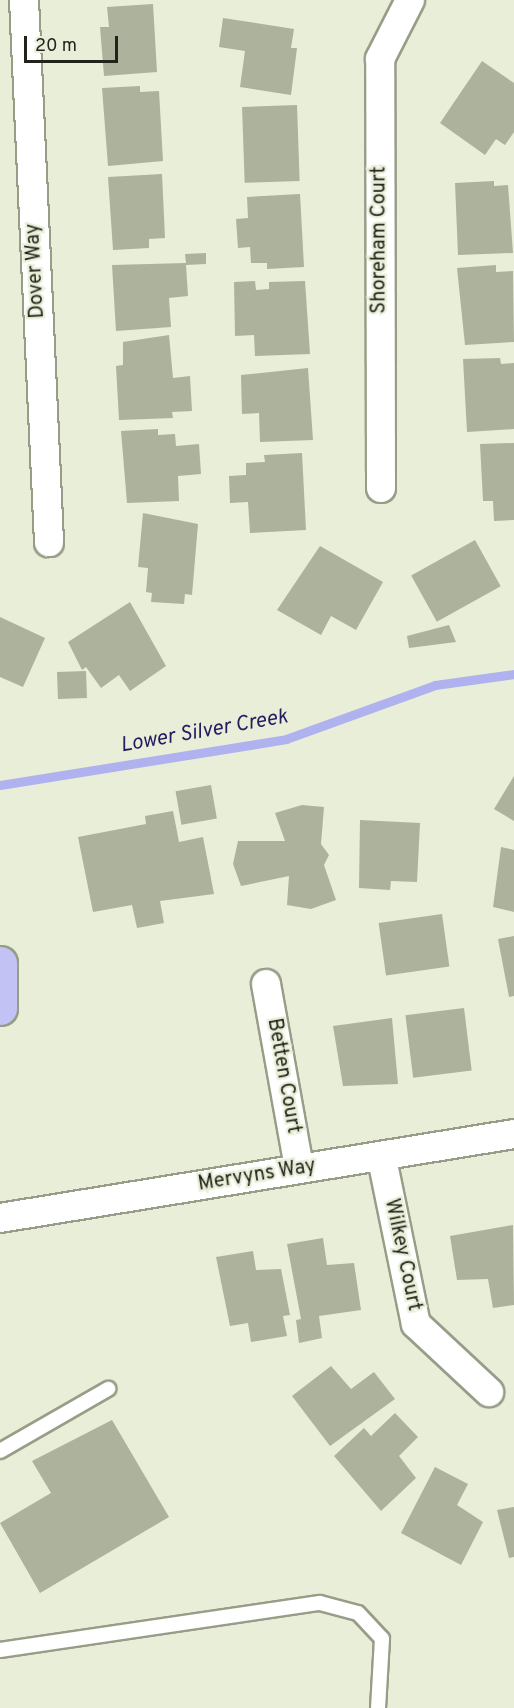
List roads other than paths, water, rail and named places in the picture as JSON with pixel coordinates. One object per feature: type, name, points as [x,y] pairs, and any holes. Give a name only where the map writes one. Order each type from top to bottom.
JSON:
[{"type":"highway","points":[[0,963],[0,1008]]},
{"type":"street","name":"Dover Way","points":[[24,0],[49,542]]},
{"type":"street","name":"Shoreham Court","points":[[381,488],[380,58],[410,0]]},
{"type":"street","name":"Betten Court","points":[[266,984],[299,1168]]},
{"type":"street","name":"Mervyns Way","points":[[0,1218],[299,1168],[382,1159],[514,1134]]},
{"type":"street","name":"Wilkey Court","points":[[382,1159],[416,1324],[489,1392]]},
{"type":"lane","points":[[0,1451],[108,1389]]},
{"type":"lane","points":[[0,1650],[320,1603],[358,1613],[382,1639],[378,1708]]},
{"type":"waterway","name":"Lower Silver Creek","points":[[0,785],[286,739],[435,685],[514,674]]}]
